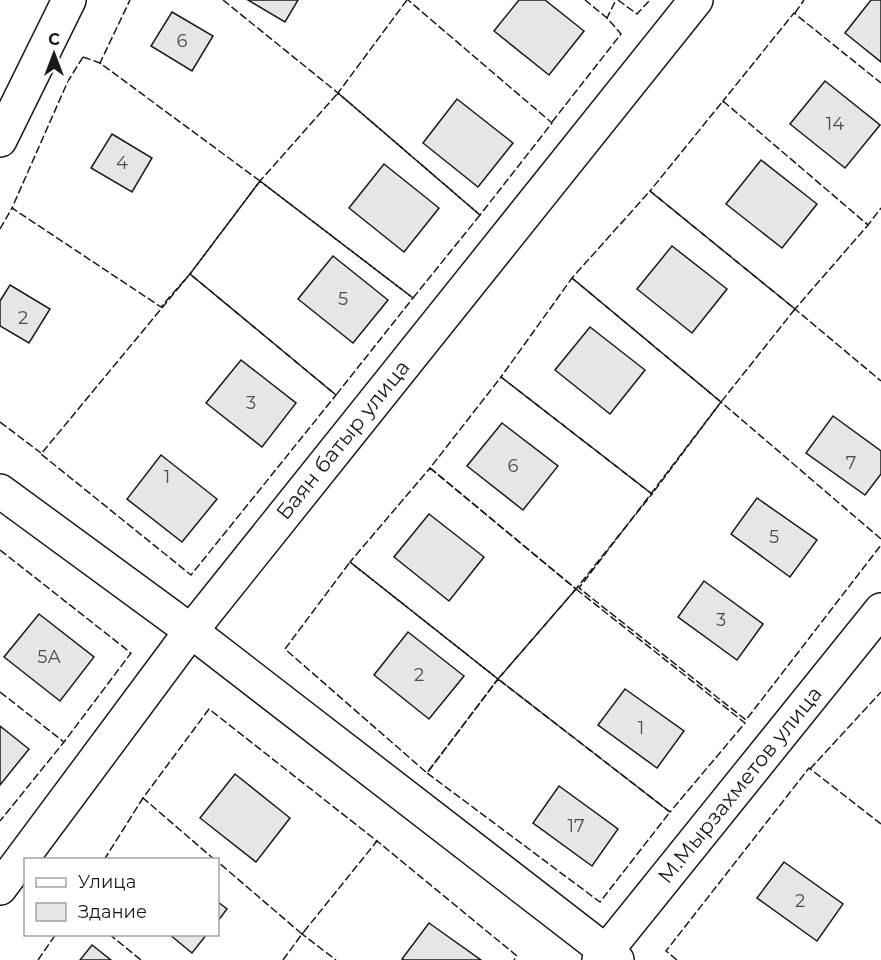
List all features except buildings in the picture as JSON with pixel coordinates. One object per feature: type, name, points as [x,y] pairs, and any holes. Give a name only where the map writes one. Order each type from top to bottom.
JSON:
[{"type":"street","points":[[0,140],[69,0]]},
{"type":"street","name":"Баян батыр улица","points":[[0,888],[191,631],[696,0]]},
{"type":"street","points":[[0,491],[191,631],[607,957]]},
{"type":"street","name":"М.Мырзахметов улица","points":[[607,957],[881,610]]},
{"type":"fence","points":[[101,64],[130,0]]},
{"type":"fence","points":[[223,0],[338,93],[337,95]]},
{"type":"fence","points":[[407,0],[338,93],[480,215],[552,123],[408,0]]},
{"type":"fence","points":[[552,122],[621,34],[607,18],[585,0]]},
{"type":"fence","points":[[606,17],[616,0]]},
{"type":"fence","points":[[618,0],[637,14],[650,0]]},
{"type":"fence","points":[[795,13],[804,0]]},
{"type":"fence","points":[[724,103],[723,101],[794,13],[881,83]]},
{"type":"fence","points":[[83,57],[100,63],[260,181],[190,274],[161,307],[12,208],[68,81],[83,57]]},
{"type":"fence","points":[[338,93],[480,215],[413,298],[260,181],[338,93]]},
{"type":"fence","points":[[723,101],[868,225],[795,309],[650,191],[723,101]]},
{"type":"fence","points":[[260,181],[413,298],[336,395],[190,274],[260,181]]},
{"type":"fence","points":[[650,191],[795,309],[721,402],[572,278],[650,191]]},
{"type":"fence","points":[[0,229],[12,208],[14,209]]},
{"type":"fence","points":[[866,223],[868,225],[881,208]]},
{"type":"fence","points":[[190,274],[336,395],[191,575],[41,454],[190,274]]},
{"type":"fence","points":[[572,278],[721,402],[652,494],[501,377],[572,278]]},
{"type":"fence","points":[[794,311],[795,309],[881,381]]},
{"type":"fence","points":[[501,377],[652,494],[576,589],[430,468],[501,377]]},
{"type":"fence","points":[[881,539],[721,402],[579,588],[746,720],[881,545]]},
{"type":"fence","points":[[0,422],[41,453]]},
{"type":"fence","points":[[430,468],[576,589],[498,679],[350,562],[430,468]]},
{"type":"fence","points":[[0,550],[131,653],[64,742],[0,821]]},
{"type":"fence","points":[[350,562],[498,679],[427,773],[285,649],[350,562]]},
{"type":"fence","points":[[576,589],[745,723],[670,812],[498,679],[576,589]]},
{"type":"fence","points":[[498,679],[670,812],[600,902],[427,773],[498,679]]},
{"type":"fence","points":[[0,692],[64,742]]},
{"type":"fence","points":[[810,769],[881,692]]},
{"type":"fence","points":[[213,858],[143,798],[209,709],[377,841],[302,934],[219,863]]},
{"type":"fence","points":[[677,960],[666,951],[809,768],[881,824]]},
{"type":"fence","points":[[105,858],[144,799]]},
{"type":"fence","points":[[375,843],[377,841],[517,956],[514,960]]},
{"type":"fence","points":[[304,932],[302,934],[336,960]]},
{"type":"fence","points":[[283,960],[302,934]]},
{"type":"fence","points":[[38,960],[55,936]]},
{"type":"fence","points":[[111,936],[141,960]]}]
